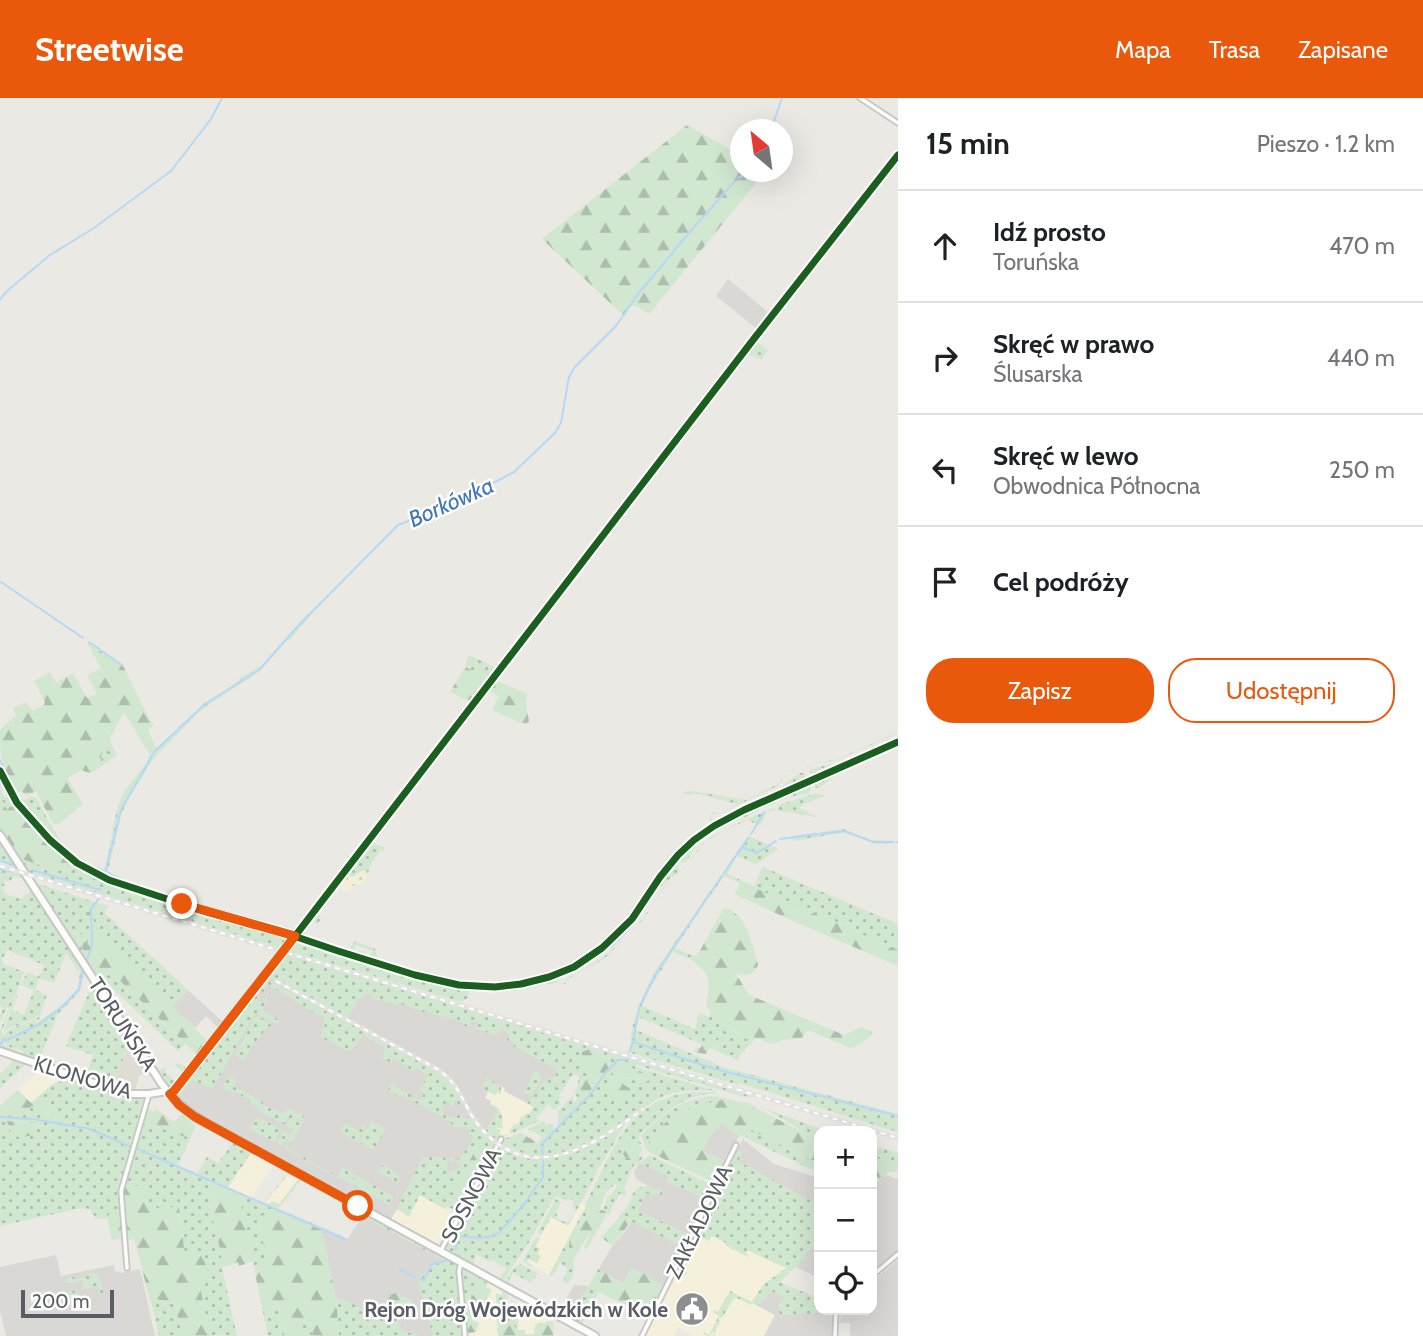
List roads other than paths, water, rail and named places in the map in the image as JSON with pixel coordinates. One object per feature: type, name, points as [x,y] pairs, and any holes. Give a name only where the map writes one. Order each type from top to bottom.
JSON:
[{"type":"street","points":[[860,98],[898,123]]},
{"type":"street","points":[[168,1093],[174,1091],[289,944],[898,155]]},
{"type":"street","points":[[0,771],[14,799],[33,821],[62,851],[90,871],[131,888],[396,969],[459,985],[486,987],[530,983],[581,963],[615,937],[638,912],[671,863],[707,830],[737,813],[898,742]]},
{"type":"street","name":"TORUŃSKA","points":[[0,835],[168,1093],[185,1110],[595,1336]]},
{"type":"street","name":"KLONOWA","points":[[0,1051],[128,1093],[168,1093]]},
{"type":"street","points":[[127,1268],[121,1191],[149,1094]]},
{"type":"street","name":"SOSNOWA","points":[[440,1252],[500,1139]]},
{"type":"street","name":"ZAKŁADOWA","points":[[642,1336],[736,1145]]},
{"type":"street","points":[[877,1272],[898,1255]]},
{"type":"street","points":[[461,1263],[458,1271],[465,1336]]},
{"type":"street","points":[[835,1336],[836,1315]]},
{"type":"waterway","points":[[0,300],[50,255],[94,228],[171,171],[211,119],[222,98]]},
{"type":"waterway","name":"Borkówka","points":[[775,119],[782,98]]},
{"type":"waterway","name":"Borkówka","points":[[105,873],[121,810],[155,751],[205,704],[259,670],[299,625],[398,525],[458,502],[514,472],[555,433],[561,423],[569,377],[574,368],[616,326],[638,294],[734,182]]},
{"type":"waterway","points":[[1,582],[83,638]]},
{"type":"waterway","points":[[89,642],[122,665]]},
{"type":"waterway","points":[[880,747],[898,739]]},
{"type":"waterway","points":[[814,775],[875,749]]},
{"type":"waterway","points":[[0,760],[6,775]]},
{"type":"waterway","points":[[817,782],[859,763]]},
{"type":"waterway","points":[[675,854],[719,820],[803,780]]},
{"type":"waterway","points":[[0,782],[31,826],[71,863]]},
{"type":"waterway","points":[[736,817],[806,786]]},
{"type":"waterway","points":[[754,829],[764,812]]},
{"type":"waterway","points":[[40,824],[55,840]]},
{"type":"waterway","points":[[0,829],[16,854]]},
{"type":"waterway","points":[[820,834],[844,831],[873,842],[894,842]]},
{"type":"waterway","points":[[780,839],[817,834]]},
{"type":"waterway","points":[[743,846],[748,838]]},
{"type":"waterway","points":[[724,873],[742,847],[757,853],[776,841]]},
{"type":"waterway","points":[[74,856],[83,863]]},
{"type":"waterway","points":[[0,861],[16,865]]},
{"type":"waterway","points":[[658,874],[668,861]]},
{"type":"waterway","points":[[94,867],[129,883]]},
{"type":"waterway","points":[[0,869],[12,872]]},
{"type":"waterway","points":[[80,869],[103,883]]},
{"type":"waterway","points":[[32,870],[101,890]]},
{"type":"waterway","points":[[641,1004],[658,970],[722,876]]},
{"type":"waterway","points":[[531,986],[577,968],[605,951],[640,915],[663,878]]},
{"type":"waterway","points":[[103,883],[187,909]]},
{"type":"waterway","points":[[148,889],[157,892]]},
{"type":"waterway","points":[[167,896],[208,909]]},
{"type":"waterway","name":"Borkówka","points":[[86,962],[92,946],[91,908],[99,899]]},
{"type":"waterway","points":[[218,911],[225,914]]},
{"type":"waterway","points":[[234,916],[257,921]]},
{"type":"waterway","points":[[213,917],[248,926]]},
{"type":"waterway","points":[[306,936],[314,940]]},
{"type":"waterway","points":[[299,941],[411,977]]},
{"type":"waterway","points":[[343,949],[362,955]]},
{"type":"waterway","points":[[373,958],[421,973]]},
{"type":"waterway","name":"Borkówka","points":[[64,1005],[79,989],[83,969]]},
{"type":"waterway","points":[[417,979],[468,989],[521,988]]},
{"type":"waterway","points":[[450,980],[465,982]]},
{"type":"waterway","name":"Borkówka","points":[[5,1041],[40,1024],[63,1006]]},
{"type":"waterway","points":[[629,1052],[639,1008]]},
{"type":"waterway","points":[[633,1042],[715,1069],[898,1116]]},
{"type":"waterway","points":[[542,1156],[543,1143],[589,1096],[606,1072],[618,1060],[627,1058]]},
{"type":"waterway","points":[[0,1117],[33,1119],[90,1129],[131,1147]]},
{"type":"waterway","points":[[135,1148],[347,1240]]},
{"type":"waterway","points":[[456,1249],[457,1236],[485,1237],[500,1232],[543,1177],[543,1160]]},
{"type":"waterway","points":[[420,1279],[423,1281],[432,1264],[449,1260]]},
{"type":"waterway","points":[[400,1269],[414,1277]]},
{"type":"railway","points":[[0,866],[898,1138]]},
{"type":"railway","points":[[276,981],[439,1070],[453,1084],[480,1127],[499,1145],[520,1155],[541,1157],[583,1147],[643,1109]]},
{"type":"place","name":"Rejon Dróg Wojewódzkich w Kole","points":[[692,1309]]}]
